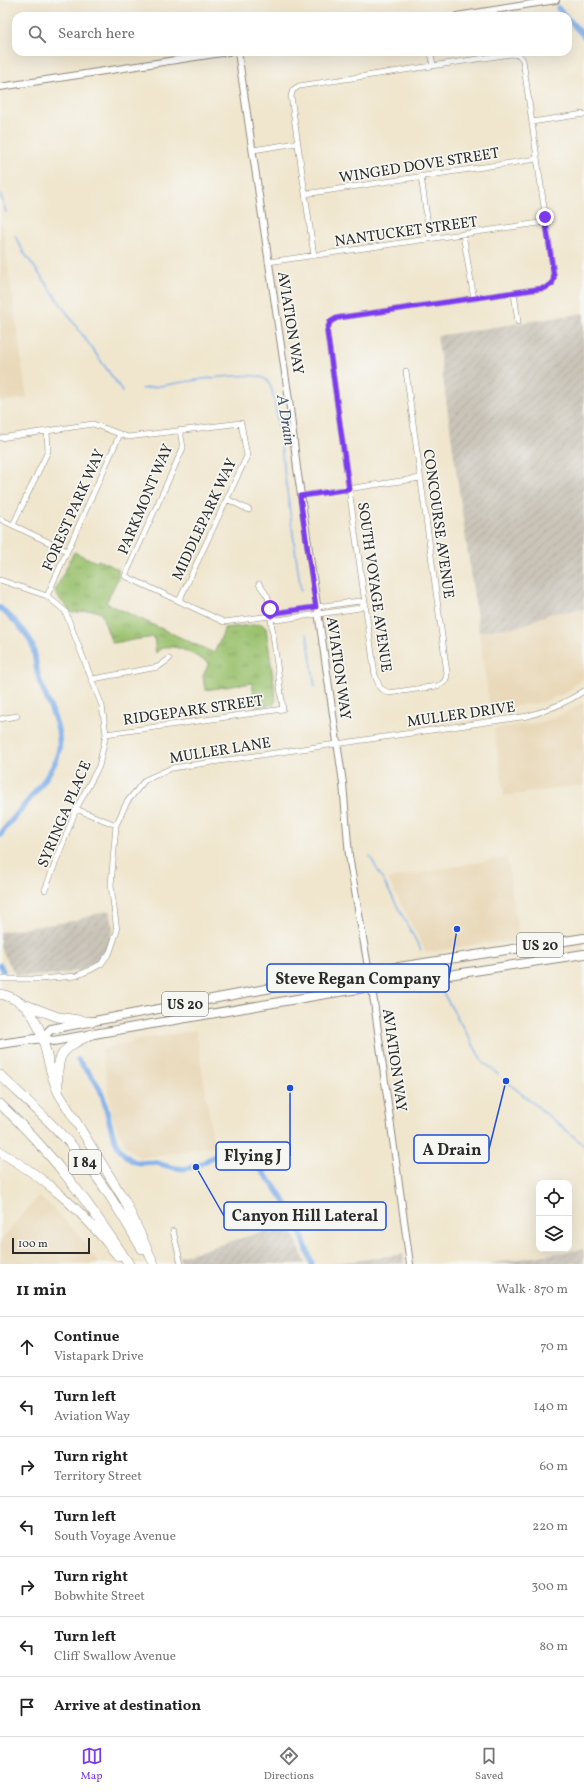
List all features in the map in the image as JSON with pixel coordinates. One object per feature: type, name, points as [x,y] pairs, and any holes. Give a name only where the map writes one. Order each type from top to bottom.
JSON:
[{"type":"highway","name":"US 20","points":[[0,994],[58,1017],[92,1022]]},
{"type":"highway","points":[[24,1004],[40,1028],[52,1080],[59,1094],[125,1201],[154,1264]]},
{"type":"highway","points":[[59,1094],[58,1068],[61,1056],[67,1047],[92,1034]]},
{"type":"highway","name":"I 84","points":[[0,1075],[54,1126],[81,1156],[115,1204],[151,1264]]},
{"type":"highway","name":"I 84","points":[[0,1104],[30,1134],[66,1174],[96,1213],[129,1264]]},
{"type":"highway","points":[[0,1152],[26,1166],[56,1189],[86,1218],[124,1264]]},
{"type":"main road","name":"US 20","points":[[42,1038],[52,1029],[263,989],[584,938]]},
{"type":"main road","points":[[534,962],[584,948]]},
{"type":"main road","name":"US 20","points":[[0,1044],[42,1038],[53,1041],[372,987],[584,954]]},
{"type":"main road","points":[[190,1017],[190,1010],[192,1008],[242,998],[263,989]]},
{"type":"street","points":[[481,12],[556,0]]},
{"type":"street","points":[[0,87],[202,56]]},
{"type":"street","name":"AVIATION WAY","points":[[239,56],[268,262],[290,400],[300,496],[343,783],[349,856],[372,987],[410,1264]]},
{"type":"street","points":[[432,56],[433,66]]},
{"type":"street","points":[[314,256],[291,96],[293,90],[299,86],[498,56]]},
{"type":"street","points":[[464,234],[474,299],[545,288],[552,284],[554,277],[523,60],[520,56]]},
{"type":"street","points":[[532,122],[584,114]]},
{"type":"street","points":[[253,150],[297,143]]},
{"type":"street","name":"WINGED DOVE STREET","points":[[305,194],[537,159]]},
{"type":"street","points":[[421,176],[430,239]]},
{"type":"street","name":"NANTUCKET STREET","points":[[268,262],[546,222]]},
{"type":"street","points":[[514,293],[518,322]]},
{"type":"street","name":"SOUTH VOYAGE AVENUE","points":[[380,688],[375,675],[327,331],[330,322],[337,318],[474,299]]},
{"type":"street","name":"CONCOURSE AVENUE","points":[[380,688],[389,693],[437,686],[442,684],[447,679],[447,666],[406,371]]},
{"type":"street","name":"MIDDLEPARK WAY","points":[[179,601],[247,456],[241,423],[180,430]]},
{"type":"street","points":[[0,438],[93,424],[128,437],[180,430]]},
{"type":"street","name":"PARKMONT WAY","points":[[179,601],[125,576],[183,448],[180,430]]},
{"type":"street","points":[[13,526],[48,451],[47,431]]},
{"type":"street","name":"FOREST PARK WAY","points":[[47,596],[120,434]]},
{"type":"street","points":[[300,496],[421,478]]},
{"type":"street","points":[[227,499],[249,510]]},
{"type":"street","points":[[0,519],[68,551]]},
{"type":"street","name":"SYRINGA PLACE","points":[[0,580],[47,596],[65,611],[102,706],[106,734],[100,766],[76,809],[45,890]]},
{"type":"street","points":[[179,601],[224,622],[271,616],[275,613],[359,600],[366,604],[360,608],[277,620],[271,616],[268,597],[259,584]]},
{"type":"street","name":"RIDGEPARK STREET","points":[[106,734],[283,709],[271,616]]},
{"type":"street","points":[[92,678],[158,668],[169,659]]},
{"type":"street","name":"MULLER DRIVE","points":[[337,744],[528,716],[548,710],[570,700],[584,691]]},
{"type":"street","points":[[0,719],[17,716]]},
{"type":"street","name":"MULLER LANE","points":[[0,979],[40,979],[76,976],[95,967],[110,952],[117,932],[111,885],[116,826],[128,802],[145,780],[172,768],[337,744]]},
{"type":"street","points":[[76,809],[116,826]]},
{"type":"street","points":[[173,1231],[181,1264]]},
{"type":"shaded area","points":[[0,224],[2,224],[27,398],[0,402]]},
{"type":"shaded area","points":[[584,313],[584,609],[549,614],[521,626],[479,632],[437,336]]},
{"type":"shaded area","points":[[584,609],[584,678],[566,693],[544,702],[490,710],[479,632],[521,626],[549,614]]},
{"type":"shaded area","points":[[584,702],[584,785],[504,796],[494,729],[542,722],[563,714]]},
{"type":"shaded area","points":[[507,857],[519,941],[483,943],[426,953],[388,879]]},
{"type":"shaded area","points":[[110,910],[113,928],[107,951],[97,962],[83,970],[55,975],[16,976],[0,947],[0,932],[73,921]]},
{"type":"shaded area","points":[[196,1030],[214,1146],[139,1158],[126,1146],[113,1118],[102,1050],[134,1041]]},
{"type":"shaded area","points":[[38,1196],[53,1208],[76,1232],[99,1264],[0,1264],[0,1241]]},
{"type":"shaded area","points":[[289,1224],[306,1264],[182,1264],[179,1257]]},
{"type":"shaded area","points":[[584,1249],[584,1264],[488,1264],[572,1252]]},
{"type":"shaded area","points":[[403,1254],[404,1264],[332,1264]]},
{"type":"green space","points":[[74,552],[96,562],[98,560],[118,569],[118,578],[106,603],[214,653],[224,628],[262,624],[266,628],[276,699],[274,704],[256,707],[252,683],[205,690],[203,676],[209,663],[175,647],[161,649],[156,653],[154,637],[112,643],[101,613],[93,610],[72,613],[58,597],[55,591]]},
{"type":"waterway","points":[[558,8],[562,12]]},
{"type":"waterway","points":[[572,23],[584,36]]},
{"type":"waterway","name":"A Drain","points":[[0,193],[6,212]]},
{"type":"waterway","name":"A Drain","points":[[15,236],[23,251],[123,392]]},
{"type":"waterway","name":"A Drain","points":[[142,389],[206,379],[243,376],[257,376],[265,379],[269,383],[274,398],[301,591]]},
{"type":"waterway","points":[[0,608],[21,628],[31,642],[39,678],[55,718],[59,739],[59,750],[56,760],[45,779],[0,835]]},
{"type":"waterway","name":"A Drain","points":[[307,634],[315,687]]},
{"type":"waterway","name":"A Drain","points":[[370,856],[421,950]]},
{"type":"waterway","points":[[0,965],[3,971]]},
{"type":"waterway","name":"A Drain","points":[[442,991],[483,1062],[498,1074]]},
{"type":"waterway","points":[[78,1060],[94,1079],[99,1088],[104,1100],[114,1138],[118,1147],[124,1154],[134,1162],[154,1162],[179,1169],[196,1166],[227,1150],[236,1151],[246,1156],[267,1177],[285,1202],[296,1221],[312,1264]]},
{"type":"waterway","name":"A Drain","points":[[506,1081],[584,1145]]},
{"type":"place","name":"Steve Regan Company","points":[[457,929]]},
{"type":"place","name":"A Drain","points":[[506,1081]]},
{"type":"place","name":"Flying J","points":[[290,1088]]},
{"type":"place","name":"Canyon Hill Lateral","points":[[196,1167]]},
{"type":"route","points":[[270,609],[271,616],[275,613],[316,607],[300,496],[349,489],[327,331],[330,322],[337,318],[545,288],[552,284],[554,277],[545,217]]}]
